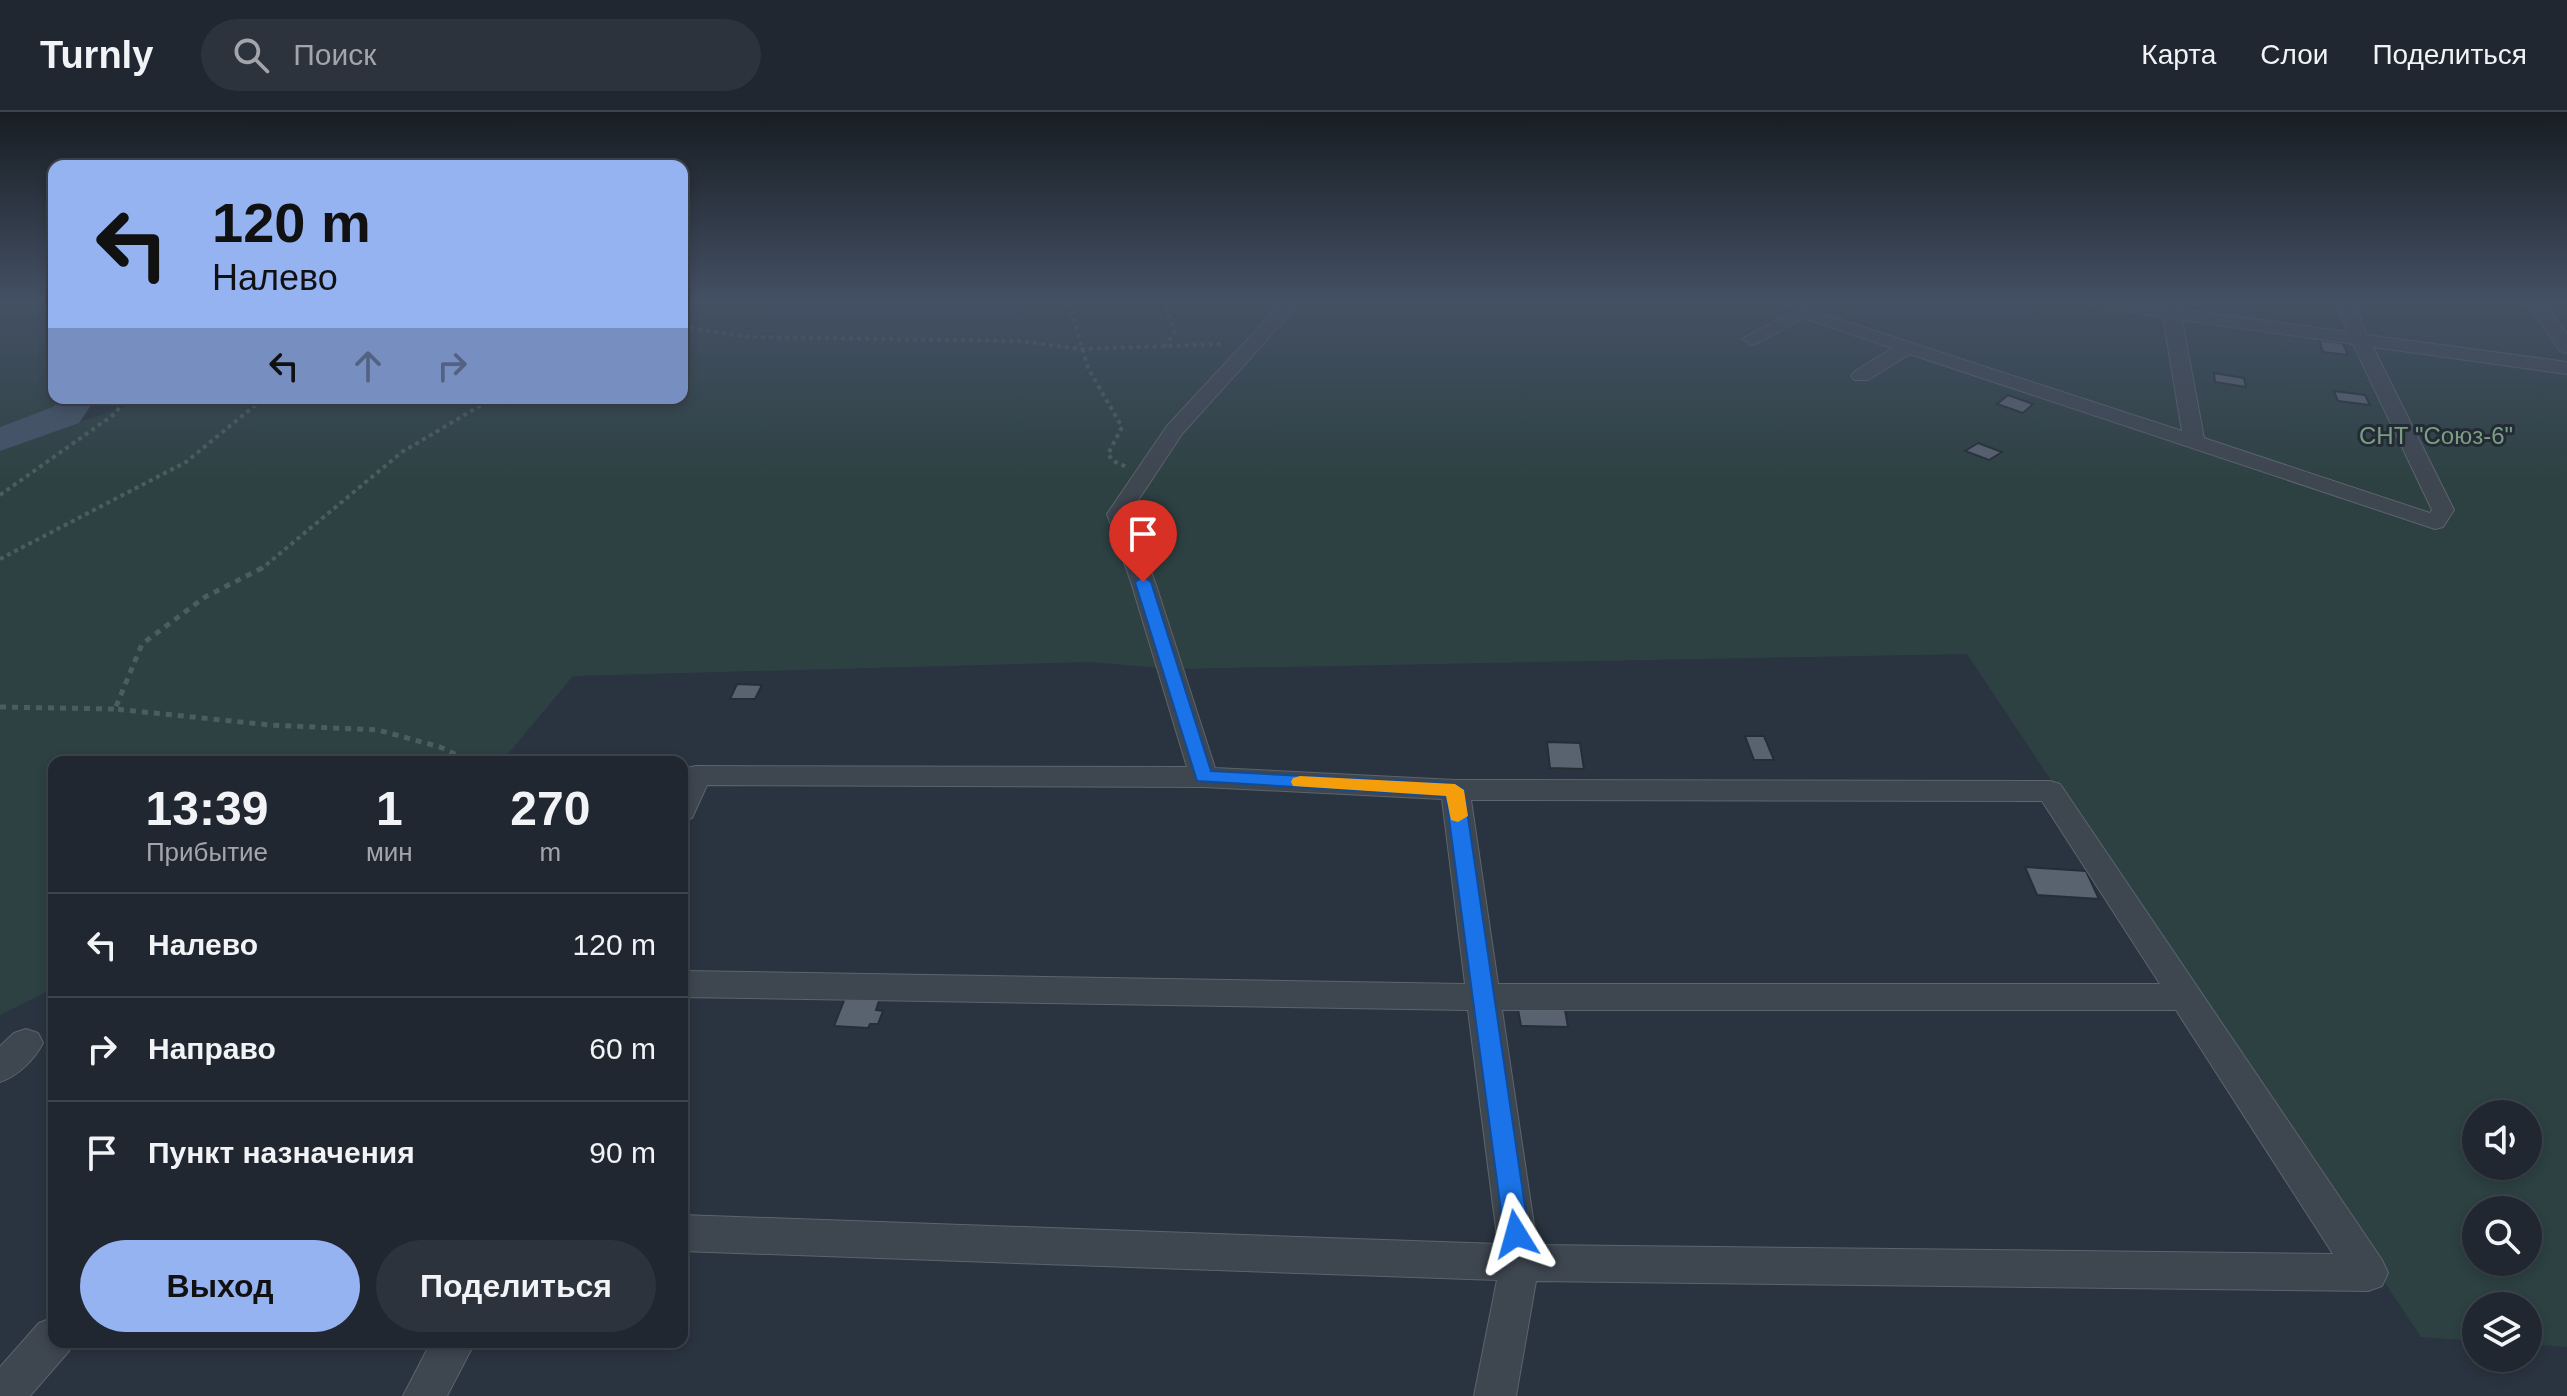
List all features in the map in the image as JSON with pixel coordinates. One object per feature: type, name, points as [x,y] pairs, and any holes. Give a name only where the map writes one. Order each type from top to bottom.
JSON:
[{"type":"street","points":[[1204,777],[1172,669],[1118,514],[1139,473],[1234,363]]},
{"type":"street","points":[[1861,376],[1882,363]]},
{"type":"street","points":[[1952,363],[2435,522],[2443,510],[2372,363]]},
{"type":"street","points":[[2180,363],[2194,442]]},
{"type":"street","points":[[2531,363],[2567,368]]},
{"type":"street","points":[[688,1233],[1520,1263],[2368,1273],[2050,791],[1455,790],[1204,777],[689,775]]},
{"type":"street","points":[[1455,790],[1520,1263],[1495,1396]]},
{"type":"street","points":[[688,984],[1484,997],[2186,997]]},
{"type":"street","points":[[0,1068],[26,1043]]},
{"type":"street","points":[[2,1396],[48,1344]]},
{"type":"street","points":[[424,1396],[451,1348]]},
{"type":"path","points":[[1087,363],[1095,384],[1122,427],[1108,454],[1113,461],[1139,473]]},
{"type":"path","points":[[0,495],[116,413],[121,404]]},
{"type":"path","points":[[0,559],[186,462],[257,404]]},
{"type":"path","points":[[115,709],[142,644],[205,597],[255,574],[402,452],[483,404]]},
{"type":"path","points":[[0,707],[115,709],[270,725],[378,730],[440,747],[459,756]]},
{"type":"green space","points":[[0,363],[48,363],[48,404],[56,404],[55,408],[0,428]]},
{"type":"green space","name":"СНТ \"Союз-6\"","points":[[688,363],[2567,363],[2567,1347],[2542,1345],[2542,1292],[2462,1292],[2462,1340],[2421,1337],[1967,654],[1172,669],[1090,662],[573,676],[506,756],[48,756],[48,991],[0,1015],[0,450],[132,404],[688,404]]},
{"type":"building","points":[[2214,373],[2244,378],[2246,387],[2215,382]]},
{"type":"building","points":[[2334,391],[2365,395],[2370,405],[2338,401]]},
{"type":"building","points":[[2008,395],[2033,404],[2023,413],[1997,404]]},
{"type":"building","points":[[1978,443],[2002,452],[1989,460],[1965,451]]},
{"type":"building","points":[[737,684],[762,685],[755,699],[730,699]]},
{"type":"building","points":[[1745,736],[1764,736],[1774,760],[1754,760]]},
{"type":"building","points":[[1547,742],[1580,743],[1584,769],[1550,768]]},
{"type":"building","points":[[2025,867],[2086,871],[2099,899],[2037,895]]},
{"type":"building","points":[[847,993],[881,995],[876,1010],[883,1011],[878,1024],[870,1024],[868,1028],[834,1026]]},
{"type":"building","points":[[1517,1004],[1564,1004],[1568,1027],[1521,1026]]},
{"type":"waterway","points":[[0,440],[66,415],[74,404]]},
{"type":"slow traffic","points":[[1300,782],[1455,790],[1458,816]]},
{"type":"route","points":[[1143,582],[1204,777],[1455,790],[1516,1234]]}]
